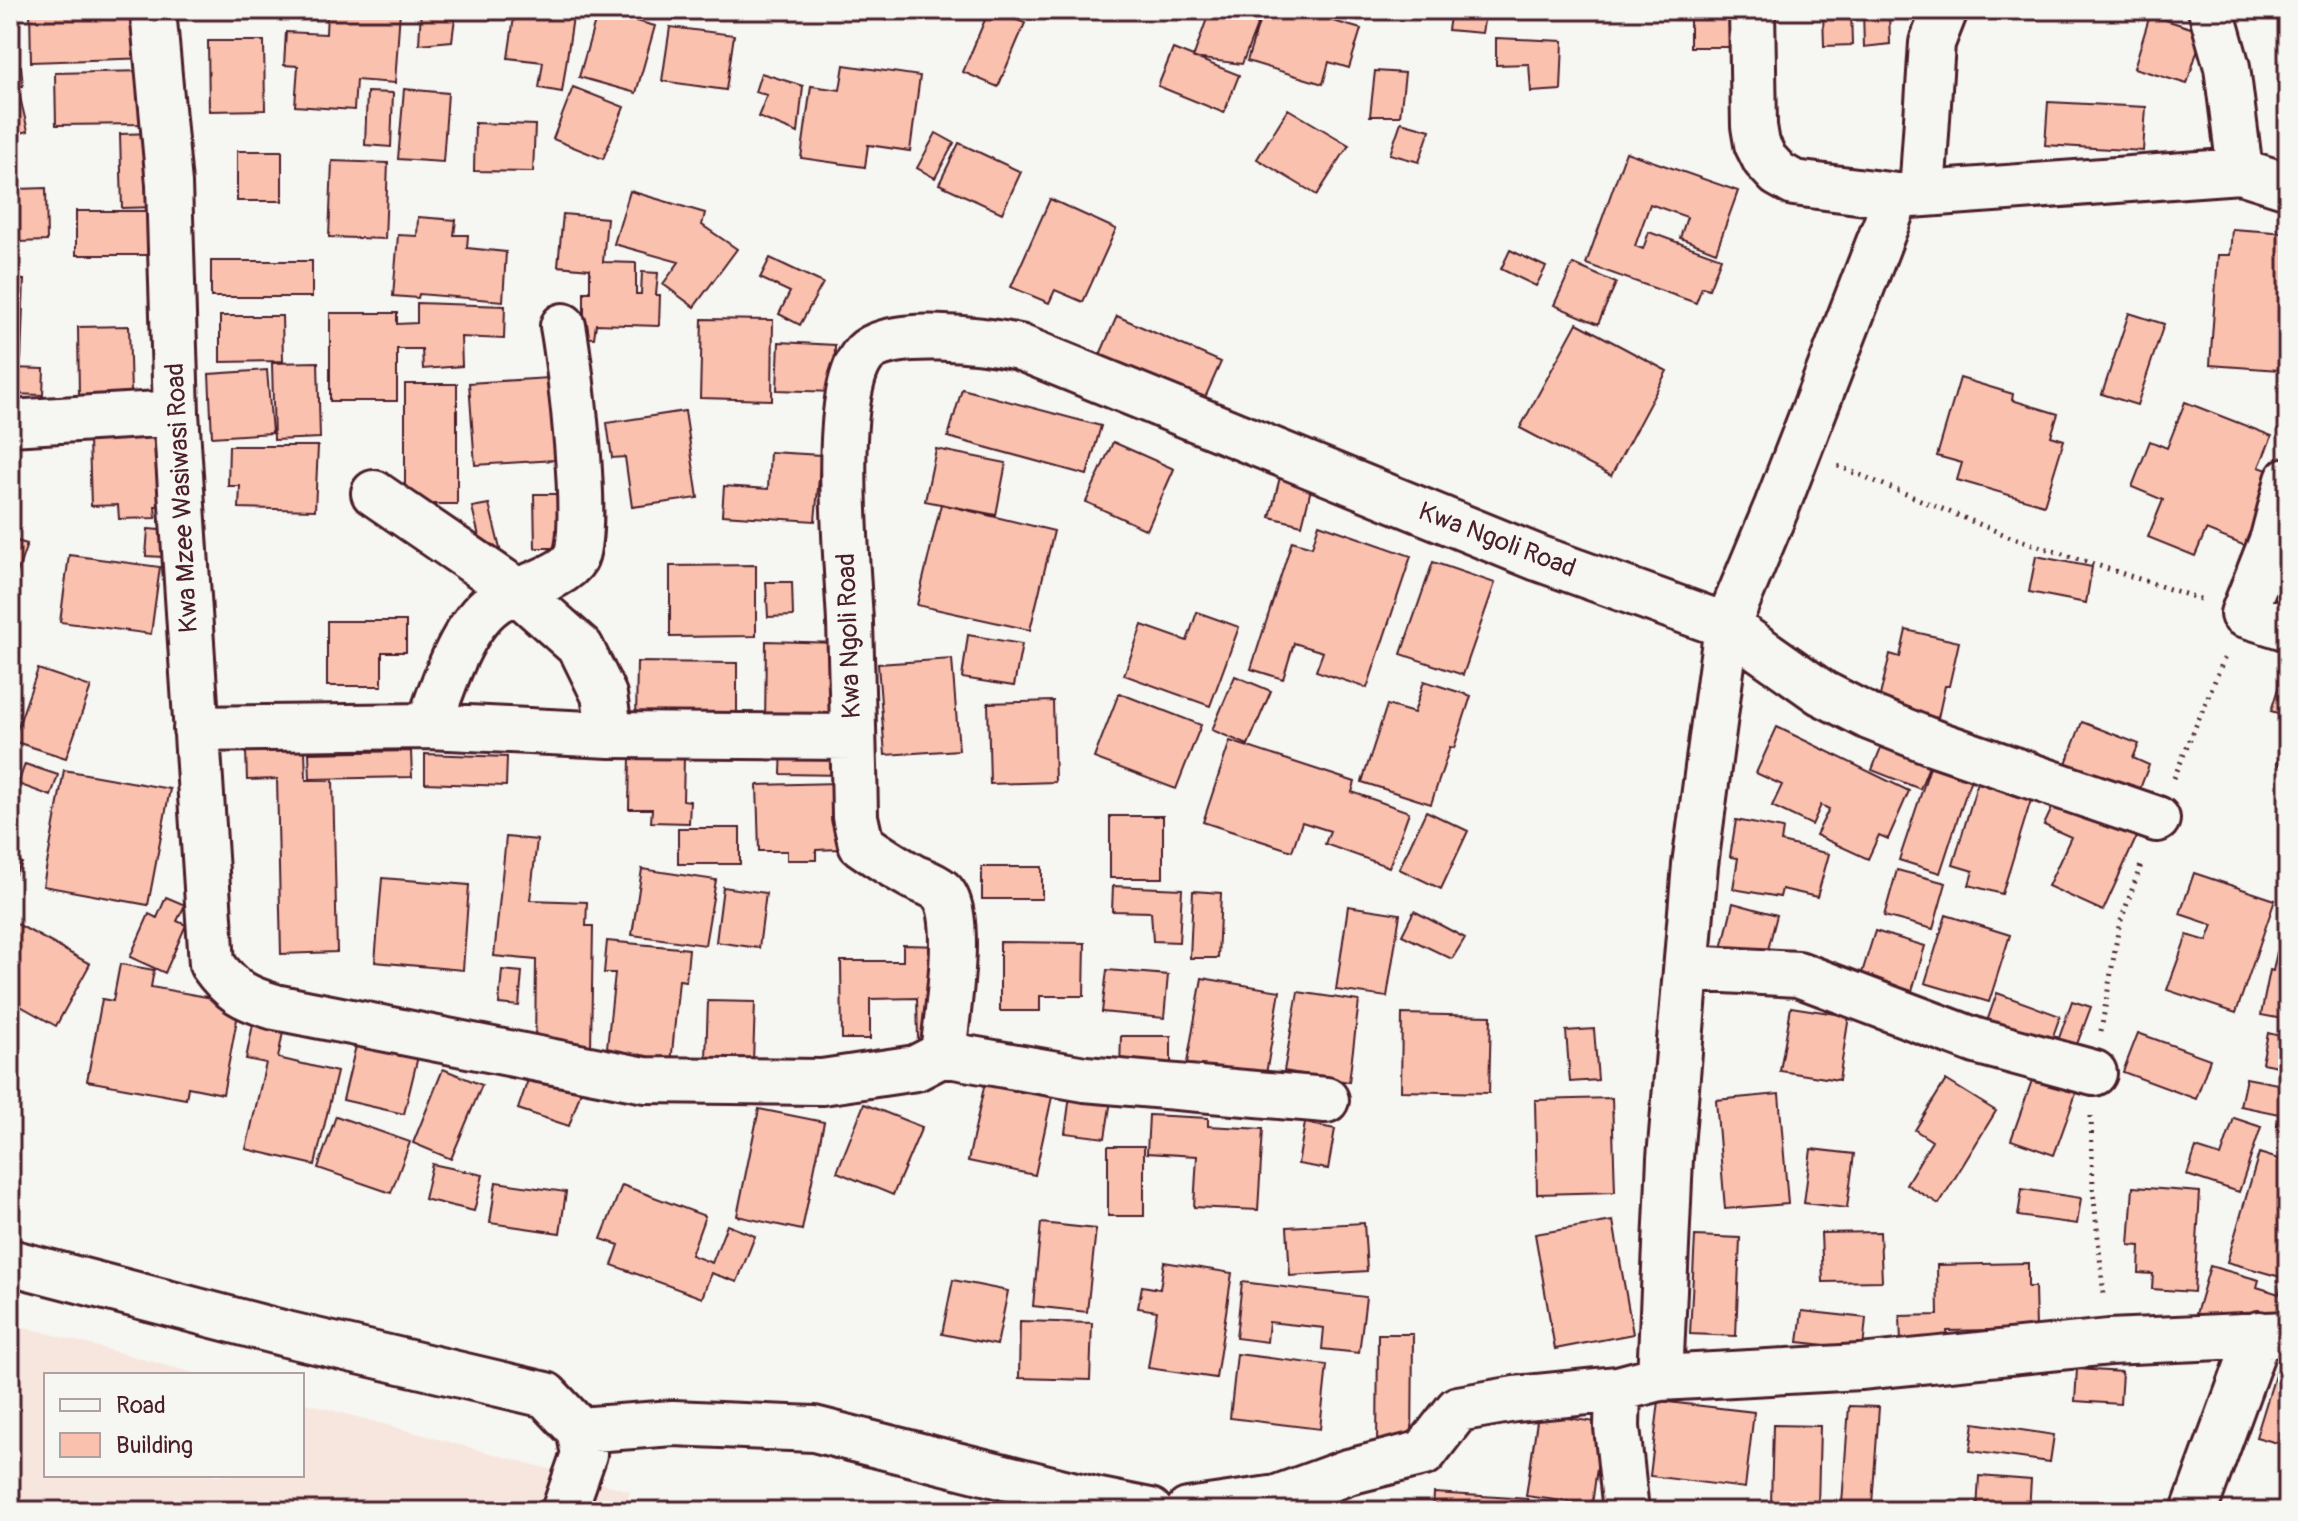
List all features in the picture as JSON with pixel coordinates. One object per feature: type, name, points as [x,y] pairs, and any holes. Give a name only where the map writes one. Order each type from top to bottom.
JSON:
[{"type":"street","name":"Kwa Mzee Wasiwasi Road","points":[[153,10],[169,184],[176,413],[212,964],[225,982],[246,999],[275,1007],[645,1080],[822,1082],[916,1068],[943,1054]]},
{"type":"street","points":[[1752,10],[1757,144],[1765,160],[1778,174],[1794,183],[1909,195],[2240,171],[2288,186]]},
{"type":"street","points":[[1660,1378],[1670,1158],[1704,781],[1727,626],[1909,195],[1932,43],[1945,10]]},
{"type":"street","points":[[2211,10],[2227,67],[2240,171]]},
{"type":"street","points":[[429,726],[443,687],[473,626],[493,603],[567,567],[576,556],[578,449],[570,360],[563,326]]},
{"type":"street","name":"Kwa Ngoli Road","points":[[943,1054],[953,950],[954,919],[948,900],[940,890],[861,844],[855,817],[842,472],[846,422],[857,366],[866,352],[899,339],[988,340],[1019,347],[1538,558],[1727,626],[1822,693],[1869,717],[1932,742],[2157,819]]},
{"type":"street","points":[[10,423],[176,413]]},
{"type":"street","points":[[2288,480],[2273,538],[2243,614],[2288,628]]},
{"type":"street","points":[[374,493],[517,591],[581,648],[604,695],[610,735]]},
{"type":"street","points":[[196,729],[429,726],[610,735],[853,737]]},
{"type":"street","points":[[1687,968],[1798,974],[1976,1041],[2094,1073]]},
{"type":"street","points":[[943,1054],[1085,1079],[1326,1100]]},
{"type":"street","points":[[10,1262],[286,1334],[546,1395],[579,1430],[584,1454],[564,1511]]},
{"type":"street","points":[[1188,1511],[1277,1498],[1348,1472],[1424,1453],[1458,1409],[1515,1399],[1618,1389],[1660,1378],[1860,1367],[2109,1342],[2273,1334],[2194,1511]]},
{"type":"street","points":[[1618,1389],[1617,1427],[1626,1511]]},
{"type":"street","points":[[579,1430],[673,1423],[814,1429],[1150,1511]]},
{"type":"shaded area","points":[[10,1323],[194,1373],[44,1373],[44,1477],[304,1477],[304,1403],[630,1491],[625,1511],[10,1511]]},
{"type":"building","points":[[30,10],[149,10],[150,58],[31,62]]},
{"type":"building","points":[[327,10],[400,10],[395,83],[356,80],[354,110],[295,106],[298,66],[284,65],[286,32],[326,34]]},
{"type":"building","points":[[421,10],[456,10],[452,41],[419,44]]},
{"type":"building","points":[[515,10],[573,17],[562,92],[539,88],[543,62],[508,58]]},
{"type":"building","points":[[989,10],[1025,23],[998,87],[963,72]]},
{"type":"building","points":[[1210,10],[1263,10],[1242,64],[1193,58]]},
{"type":"building","points":[[1263,10],[1295,10],[1361,29],[1349,68],[1329,62],[1323,84],[1247,61]]},
{"type":"building","points":[[1451,10],[1486,10],[1482,33],[1448,30]]},
{"type":"building","points":[[1690,10],[1744,10],[1744,47],[1690,47]]},
{"type":"building","points":[[1823,10],[1851,10],[1852,45],[1824,46]]},
{"type":"building","points":[[1863,10],[1889,10],[1890,44],[1864,47]]},
{"type":"building","points":[[598,11],[655,26],[636,93],[579,77]]},
{"type":"building","points":[[2150,15],[2203,32],[2187,84],[2134,68]]},
{"type":"building","points":[[670,27],[734,35],[726,90],[662,81]]},
{"type":"building","points":[[1496,38],[1563,41],[1561,90],[1531,92],[1529,64],[1496,65]]},
{"type":"building","points":[[208,41],[264,41],[265,110],[209,111]]},
{"type":"building","points":[[1173,49],[1239,75],[1224,113],[1158,86]]},
{"type":"building","points":[[844,65],[920,76],[910,151],[868,145],[865,167],[801,158],[811,86],[840,90]]},
{"type":"building","points":[[10,66],[21,66],[23,86],[10,87]]},
{"type":"building","points":[[145,71],[146,124],[56,125],[55,73]]},
{"type":"building","points":[[1375,71],[1405,73],[1400,116],[1370,116]]},
{"type":"building","points":[[761,73],[803,86],[798,133],[758,117],[767,95],[755,92]]},
{"type":"building","points":[[573,87],[624,107],[603,159],[553,139]]},
{"type":"building","points":[[404,89],[448,93],[443,162],[398,159]]},
{"type":"building","points":[[367,92],[393,93],[391,147],[365,145]]},
{"type":"building","points":[[19,93],[28,131],[10,136],[10,95]]},
{"type":"building","points":[[2048,102],[2146,107],[2143,151],[2045,145]]},
{"type":"building","points":[[1288,109],[1349,145],[1317,195],[1257,159]]},
{"type":"building","points":[[1401,122],[1430,130],[1419,162],[1390,154]]},
{"type":"building","points":[[475,123],[535,125],[533,172],[474,171]]},
{"type":"building","points":[[157,133],[158,207],[122,208],[120,134]]},
{"type":"building","points":[[936,133],[954,143],[935,178],[917,168]]},
{"type":"building","points":[[959,143],[1021,172],[1002,213],[939,184]]},
{"type":"building","points":[[237,151],[282,151],[282,201],[237,201]]},
{"type":"building","points":[[1626,152],[1738,191],[1716,252],[1680,238],[1687,217],[1650,204],[1635,246],[1643,249],[1649,232],[1721,258],[1709,289],[1702,287],[1696,303],[1586,264]]},
{"type":"building","points":[[332,161],[388,163],[385,239],[329,237]]},
{"type":"building","points":[[46,188],[47,241],[18,242],[18,189]]},
{"type":"building","points":[[630,191],[705,213],[702,225],[737,249],[694,307],[663,284],[679,262],[614,244]]},
{"type":"building","points":[[1050,199],[1116,229],[1083,302],[1055,290],[1049,303],[1011,287]]},
{"type":"building","points":[[76,211],[149,211],[149,255],[76,255]]},
{"type":"building","points":[[563,214],[607,218],[603,262],[636,263],[636,294],[641,294],[642,272],[658,273],[656,295],[660,295],[659,326],[596,324],[594,338],[567,336],[568,313],[584,313],[584,292],[590,292],[590,269],[558,266]]},
{"type":"building","points":[[418,217],[456,220],[454,235],[468,235],[467,248],[506,252],[503,301],[419,294],[418,298],[393,296],[398,235],[417,236]]},
{"type":"building","points":[[2232,229],[2288,233],[2279,370],[2210,365],[2218,255],[2230,255]]},
{"type":"building","points":[[1510,250],[1546,267],[1536,286],[1501,269]]},
{"type":"building","points":[[770,258],[823,283],[800,325],[779,314],[790,292],[760,278]]},
{"type":"building","points":[[211,261],[312,261],[312,297],[211,297]]},
{"type":"building","points":[[1573,264],[1616,283],[1598,324],[1554,305]]},
{"type":"building","points":[[10,279],[24,280],[21,359],[10,358]]},
{"type":"building","points":[[417,303],[505,306],[504,339],[461,337],[462,366],[423,369],[422,349],[397,349],[397,401],[330,401],[330,313],[397,313],[397,324],[417,323]]},
{"type":"building","points":[[2129,313],[2164,324],[2137,405],[2102,394]]},
{"type":"building","points":[[220,316],[282,316],[283,361],[220,362]]},
{"type":"building","points":[[1117,316],[1221,362],[1203,402],[1099,357]]},
{"type":"building","points":[[702,319],[773,320],[772,400],[700,398]]},
{"type":"building","points":[[1577,323],[1667,371],[1611,476],[1520,428]]},
{"type":"building","points":[[129,326],[131,394],[79,395],[78,327]]},
{"type":"building","points":[[779,342],[835,345],[834,392],[777,390]]},
{"type":"building","points":[[318,362],[320,438],[274,440],[272,363]]},
{"type":"building","points":[[10,368],[44,369],[43,395],[10,394]]},
{"type":"building","points":[[267,370],[272,433],[212,437],[209,374]]},
{"type":"building","points":[[549,378],[555,460],[475,465],[469,383]]},
{"type":"building","points":[[1960,378],[2013,394],[2012,400],[2058,414],[2051,436],[2064,440],[2044,505],[1957,480],[1962,463],[1937,456]]},
{"type":"building","points":[[405,384],[457,384],[457,504],[405,504]]},
{"type":"building","points":[[962,389],[1101,426],[1087,475],[948,437]]},
{"type":"building","points":[[2185,402],[2272,436],[2259,467],[2283,476],[2253,549],[2206,530],[2195,556],[2148,537],[2163,500],[2132,487],[2150,441],[2167,448]]},
{"type":"building","points":[[685,411],[698,498],[632,507],[625,457],[612,458],[607,423]]},
{"type":"building","points":[[173,437],[176,505],[155,506],[156,518],[119,519],[118,505],[91,506],[89,440]]},
{"type":"building","points":[[1113,442],[1174,469],[1147,530],[1086,502]]},
{"type":"building","points":[[229,446],[318,446],[315,510],[239,508],[240,486],[228,486]]},
{"type":"building","points":[[229,446],[318,446],[315,510],[239,508],[240,486],[228,486]]},
{"type":"building","points":[[936,449],[1006,463],[996,515],[925,501]]},
{"type":"building","points":[[770,452],[821,455],[815,521],[722,515],[724,486],[768,489]]},
{"type":"building","points":[[1281,473],[1313,481],[1302,525],[1270,517]]},
{"type":"building","points":[[534,494],[571,494],[571,548],[535,548]]},
{"type":"building","points":[[489,504],[500,549],[483,553],[472,507]]},
{"type":"building","points":[[941,504],[1054,531],[1030,630],[917,605]]},
{"type":"building","points":[[1319,524],[1411,556],[1367,688],[1316,671],[1323,652],[1294,643],[1283,679],[1251,669],[1292,541],[1312,547]]},
{"type":"building","points":[[148,529],[182,532],[180,558],[146,556]]},
{"type":"building","points":[[10,539],[27,544],[15,579],[10,578]]},
{"type":"building","points":[[69,555],[160,567],[151,634],[60,622]]},
{"type":"building","points":[[2036,556],[2092,567],[2086,603],[2029,592]]},
{"type":"building","points":[[1433,562],[1495,583],[1463,675],[1401,654]]},
{"type":"building","points":[[756,565],[756,636],[670,637],[670,566]]},
{"type":"building","points":[[766,582],[792,582],[793,616],[768,617]]},
{"type":"building","points":[[1197,612],[1239,627],[1210,706],[1124,675],[1142,625],[1187,641]]},
{"type":"building","points":[[327,621],[406,621],[406,652],[382,652],[382,686],[327,686]]},
{"type":"building","points":[[1906,630],[1959,642],[1938,718],[1878,704],[1890,654],[1900,657]]},
{"type":"building","points":[[968,635],[1022,644],[1014,686],[962,678]]},
{"type":"building","points":[[766,641],[839,643],[837,729],[765,727]]},
{"type":"building","points":[[2288,656],[2288,716],[2271,711]]},
{"type":"building","points":[[952,659],[959,750],[885,755],[878,664]]},
{"type":"building","points":[[637,662],[737,663],[737,724],[636,723]]},
{"type":"building","points":[[38,669],[91,687],[66,758],[13,741]]},
{"type":"building","points":[[1235,676],[1271,691],[1248,745],[1212,730]]},
{"type":"building","points":[[1424,681],[1471,696],[1431,804],[1362,782],[1387,705],[1414,713]]},
{"type":"building","points":[[1119,693],[1201,725],[1176,789],[1094,758]]},
{"type":"building","points":[[1053,701],[1055,782],[990,784],[988,703]]},
{"type":"building","points":[[2082,722],[2139,744],[2133,758],[2149,765],[2133,807],[2060,779]]},
{"type":"building","points":[[1777,727],[1909,791],[1888,839],[1879,835],[1868,859],[1816,835],[1829,809],[1821,805],[1812,825],[1772,806],[1782,785],[1756,773]]},
{"type":"building","points":[[2288,730],[2288,768],[2277,764]]},
{"type":"building","points":[[1886,735],[1934,753],[1920,789],[1872,770]]},
{"type":"building","points":[[1230,741],[1355,782],[1352,792],[1409,812],[1389,867],[1325,844],[1330,831],[1302,822],[1292,851],[1203,822]]},
{"type":"building","points":[[782,745],[846,746],[845,775],[781,774]]},
{"type":"building","points":[[305,750],[306,780],[333,780],[337,952],[281,954],[277,779],[247,780],[246,751]]},
{"type":"building","points":[[411,751],[412,777],[310,779],[309,753]]},
{"type":"building","points":[[425,754],[507,757],[506,786],[425,783]]},
{"type":"building","points":[[630,756],[684,757],[683,800],[690,801],[689,823],[651,822],[652,809],[629,809]]},
{"type":"building","points":[[1932,761],[1972,775],[1940,873],[1899,860]]},
{"type":"building","points":[[25,764],[58,775],[51,796],[18,784]]},
{"type":"building","points":[[64,770],[170,789],[148,905],[43,886]]},
{"type":"building","points":[[1981,771],[2035,787],[2002,894],[1969,885],[1973,871],[1953,865]]},
{"type":"building","points":[[838,783],[840,849],[816,850],[816,860],[787,860],[787,851],[759,851],[757,785]]},
{"type":"building","points":[[2061,789],[2142,825],[2103,911],[2048,886],[2071,837],[2044,825]]},
{"type":"building","points":[[1426,811],[1468,831],[1441,889],[1399,869]]},
{"type":"building","points":[[1110,816],[1163,816],[1163,878],[1110,878]]},
{"type":"building","points":[[1736,820],[1783,829],[1781,842],[1829,854],[1817,897],[1782,889],[1780,897],[1733,889],[1738,858],[1730,857]]},
{"type":"building","points":[[678,828],[740,828],[740,864],[678,864]]},
{"type":"building","points":[[506,837],[537,840],[530,900],[587,902],[586,926],[593,926],[591,1048],[535,1048],[536,960],[494,956]]},
{"type":"building","points":[[10,856],[22,863],[10,882]]},
{"type":"building","points":[[982,867],[1042,867],[1042,899],[982,899]]},
{"type":"building","points":[[642,869],[716,880],[705,945],[632,935]]},
{"type":"building","points":[[1897,870],[1946,883],[1933,929],[1884,916]]},
{"type":"building","points":[[2194,873],[2275,900],[2236,1013],[2167,990],[2187,935],[2207,941],[2213,925],[2180,914]]},
{"type":"building","points":[[382,878],[469,885],[463,970],[375,962]]},
{"type":"building","points":[[1113,886],[1182,889],[1179,942],[1153,941],[1151,912],[1112,911]]},
{"type":"building","points":[[723,887],[766,893],[759,948],[716,942]]},
{"type":"building","points":[[1193,891],[1221,893],[1218,958],[1190,958]]},
{"type":"building","points":[[166,897],[185,905],[177,921],[186,925],[165,973],[130,957],[149,914],[157,918]]},
{"type":"building","points":[[1733,903],[1777,915],[1765,961],[1722,949]]},
{"type":"building","points":[[1348,906],[1400,914],[1387,997],[1336,990]]},
{"type":"building","points":[[1414,911],[1465,938],[1452,959],[1402,935]]},
{"type":"building","points":[[1946,915],[2010,935],[1989,1002],[1925,983]]},
{"type":"building","points":[[10,920],[90,964],[56,1026],[10,1000]]},
{"type":"building","points":[[1875,931],[1925,946],[1912,991],[1861,976]]},
{"type":"building","points":[[607,941],[689,949],[686,981],[679,980],[671,1064],[606,1057],[615,973],[604,973]]},
{"type":"building","points":[[1000,942],[1085,943],[1084,996],[1040,996],[1040,1011],[1000,1011]]},
{"type":"building","points":[[903,945],[944,946],[942,1038],[918,1039],[917,998],[870,999],[870,1039],[842,1039],[841,961],[903,961]]},
{"type":"building","points":[[2277,952],[2288,954],[2288,1020],[2261,1015]]},
{"type":"building","points":[[120,964],[154,970],[151,987],[240,1003],[223,1094],[188,1087],[186,1099],[87,1081],[102,999],[113,1001]]},
{"type":"building","points":[[502,970],[522,972],[519,1006],[499,1004]]},
{"type":"building","points":[[1107,970],[1168,975],[1164,1018],[1102,1012]]},
{"type":"building","points":[[1202,978],[1280,991],[1264,1086],[1185,1074]]},
{"type":"building","points":[[1298,992],[1359,1001],[1349,1082],[1284,1071]]},
{"type":"building","points":[[1997,993],[2060,1016],[2053,1036],[2059,1038],[2072,1001],[2091,1007],[2071,1060],[1984,1030]]},
{"type":"building","points":[[708,1001],[755,1002],[753,1062],[706,1059]]},
{"type":"building","points":[[1791,1007],[1849,1016],[1839,1080],[1780,1071]]},
{"type":"building","points":[[255,1014],[285,1021],[278,1058],[337,1072],[315,1165],[246,1149],[266,1063],[246,1059]]},
{"type":"building","points":[[1402,1014],[1491,1016],[1489,1093],[1401,1091]]},
{"type":"building","points":[[360,1029],[421,1044],[404,1114],[343,1100]]},
{"type":"building","points":[[1594,1029],[1598,1080],[1570,1082],[1566,1031]]},
{"type":"building","points":[[2138,1033],[2210,1059],[2196,1099],[2123,1072]]},
{"type":"building","points":[[2268,1033],[2288,1038],[2288,1068],[2262,1063]]},
{"type":"building","points":[[1121,1036],[1171,1036],[1171,1070],[1120,1069]]},
{"type":"building","points":[[532,1068],[583,1085],[569,1126],[518,1109]]},
{"type":"building","points":[[443,1069],[482,1085],[451,1159],[413,1143]]},
{"type":"building","points":[[2036,1069],[2079,1085],[2054,1155],[2011,1140]]},
{"type":"building","points":[[986,1078],[1053,1092],[1035,1175],[968,1161]]},
{"type":"building","points":[[2246,1078],[2288,1086],[2288,1128],[2277,1125],[2279,1114],[2240,1106]]},
{"type":"building","points":[[1946,1080],[1996,1111],[1939,1204],[1906,1184],[1932,1141],[1915,1130]]},
{"type":"building","points":[[1071,1088],[1112,1094],[1105,1138],[1065,1133]]},
{"type":"building","points":[[1779,1094],[1788,1204],[1725,1209],[1716,1100]]},
{"type":"building","points":[[1612,1098],[1615,1192],[1537,1194],[1535,1100]]},
{"type":"building","points":[[864,1104],[922,1127],[893,1195],[837,1172]]},
{"type":"building","points":[[759,1109],[824,1122],[802,1230],[737,1216]]},
{"type":"building","points":[[1149,1115],[1208,1118],[1208,1126],[1263,1129],[1258,1210],[1194,1207],[1197,1156],[1147,1153]]},
{"type":"building","points":[[336,1116],[410,1142],[391,1193],[318,1168]]},
{"type":"building","points":[[2234,1118],[2261,1127],[2239,1192],[2187,1175],[2196,1148],[2221,1156]]},
{"type":"building","points":[[1305,1123],[1335,1129],[1328,1169],[1298,1164]]},
{"type":"building","points":[[1108,1146],[1144,1146],[1144,1216],[1108,1216]]},
{"type":"building","points":[[1811,1149],[1854,1154],[1847,1208],[1804,1203]]},
{"type":"building","points":[[2259,1153],[2288,1162],[2288,1331],[2245,1328],[2196,1314],[2210,1266],[2259,1280],[2257,1287],[2279,1294],[2284,1278],[2227,1262]]},
{"type":"building","points":[[432,1164],[483,1175],[474,1211],[424,1199]]},
{"type":"building","points":[[496,1182],[566,1192],[560,1233],[490,1223]]},
{"type":"building","points":[[622,1185],[705,1216],[691,1255],[712,1263],[727,1225],[755,1236],[737,1282],[711,1273],[702,1298],[612,1265],[619,1245],[601,1239]]},
{"type":"building","points":[[2133,1187],[2200,1192],[2194,1292],[2152,1289],[2153,1274],[2139,1273],[2140,1246],[2129,1245]]},
{"type":"building","points":[[2022,1189],[2081,1198],[2077,1224],[2018,1216]]},
{"type":"building","points":[[1613,1221],[1633,1334],[1555,1349],[1535,1234]]},
{"type":"building","points":[[1041,1223],[1096,1229],[1087,1312],[1033,1306]]},
{"type":"building","points":[[1364,1223],[1367,1271],[1290,1276],[1287,1227]]},
{"type":"building","points":[[1880,1232],[1882,1281],[1823,1282],[1821,1233]]},
{"type":"building","points":[[1695,1236],[1740,1238],[1736,1336],[1690,1334]]},
{"type":"building","points":[[1164,1262],[1232,1273],[1216,1378],[1148,1368],[1157,1311],[1138,1308],[1142,1286],[1160,1289]]},
{"type":"building","points":[[2028,1263],[2028,1287],[2035,1287],[2036,1329],[1947,1331],[1947,1341],[1901,1343],[1900,1316],[1938,1315],[1937,1265]]},
{"type":"building","points":[[953,1280],[1008,1291],[997,1345],[942,1334]]},
{"type":"building","points":[[1242,1282],[1366,1297],[1359,1353],[1322,1349],[1324,1328],[1269,1322],[1267,1342],[1236,1338]]},
{"type":"building","points":[[1802,1311],[1866,1318],[1863,1349],[1798,1342]]},
{"type":"building","points":[[1020,1321],[1092,1323],[1090,1380],[1019,1378]]},
{"type":"building","points":[[1378,1334],[1413,1334],[1412,1448],[1377,1448]]},
{"type":"building","points":[[2284,1346],[2288,1347],[2288,1446],[2256,1437]]},
{"type":"building","points":[[1237,1354],[1327,1365],[1320,1429],[1230,1418]]},
{"type":"building","points":[[2077,1369],[2122,1372],[2120,1404],[2075,1401]]},
{"type":"building","points":[[1659,1401],[1754,1412],[1745,1488],[1650,1476]]},
{"type":"building","points":[[1849,1406],[1879,1407],[1872,1505],[1842,1504]]},
{"type":"building","points":[[1538,1414],[1603,1423],[1592,1505],[1526,1496]]},
{"type":"building","points":[[1974,1423],[2054,1435],[2050,1462],[1970,1451]]},
{"type":"building","points":[[1773,1425],[1820,1426],[1818,1507],[1771,1505]]},
{"type":"building","points":[[1979,1476],[2031,1480],[2029,1511],[1977,1511]]},
{"type":"building","points":[[1434,1493],[1528,1499],[1528,1511],[1433,1511]]},
{"type":"building","points":[[1703,1505],[1704,1511],[1677,1511],[1676,1507]]}]
